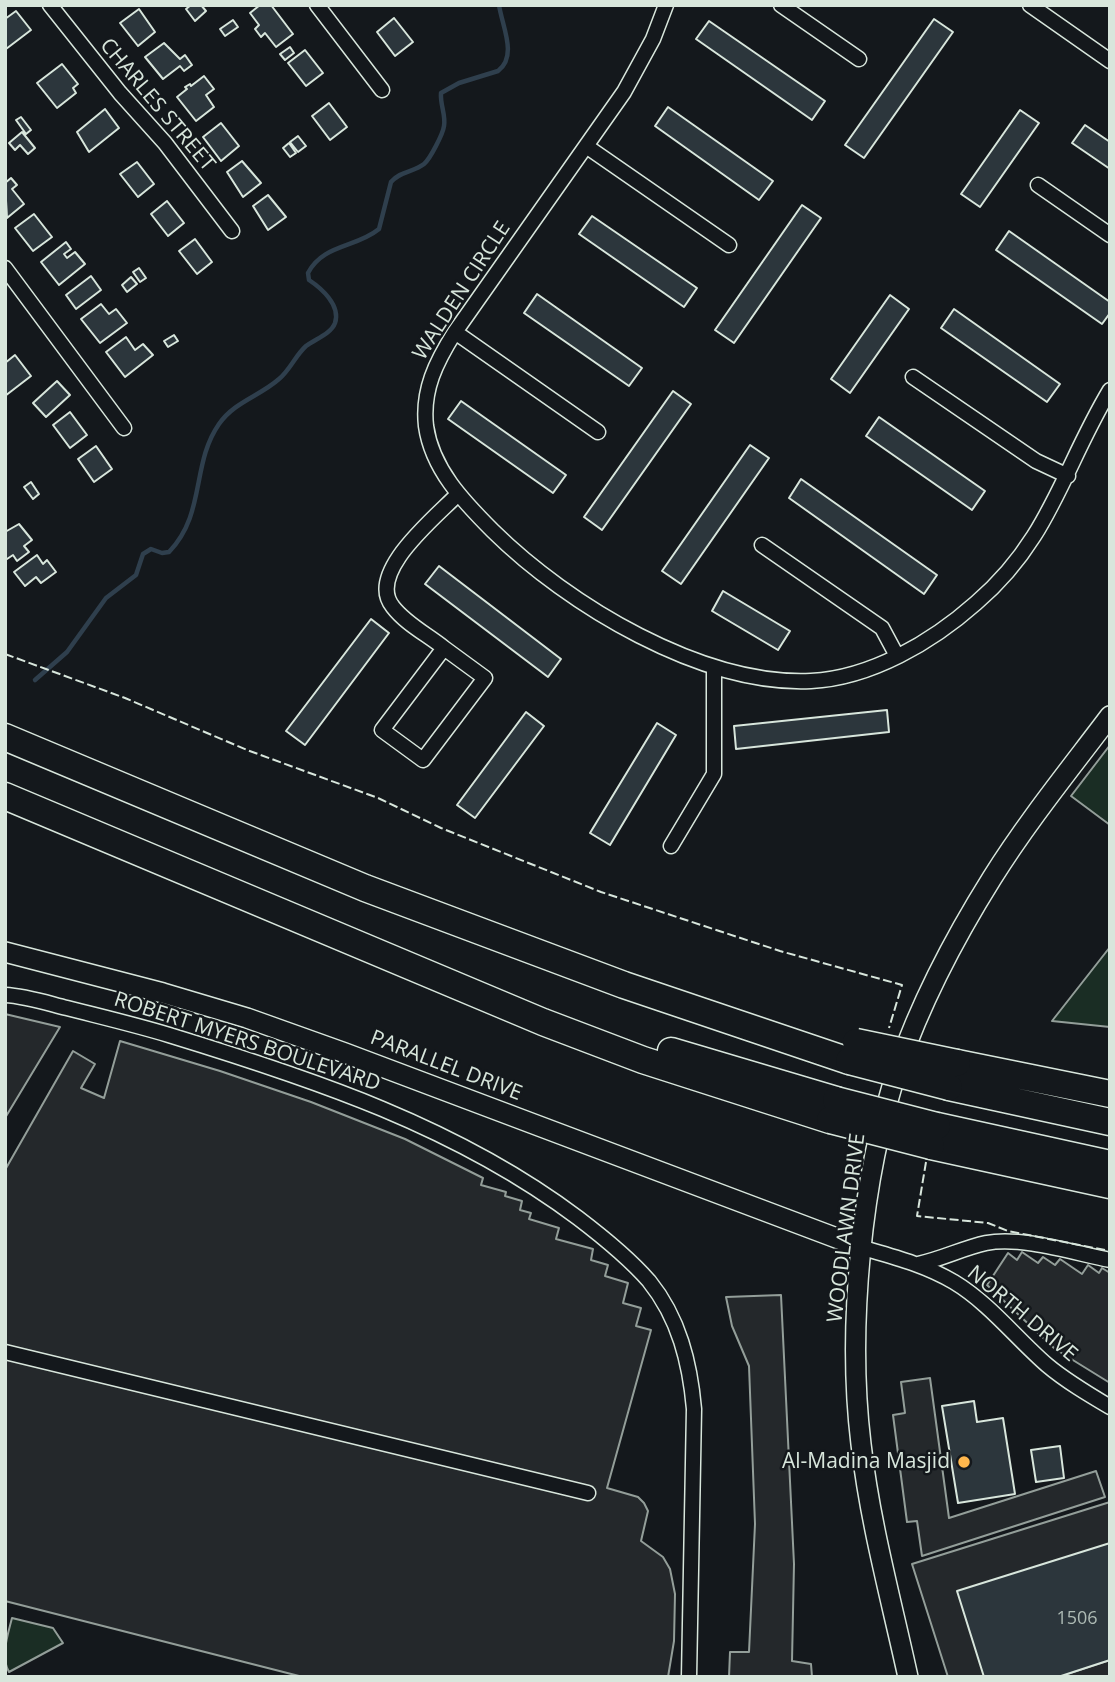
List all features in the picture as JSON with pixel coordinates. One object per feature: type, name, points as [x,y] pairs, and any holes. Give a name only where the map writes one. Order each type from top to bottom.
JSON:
[{"type":"highway","points":[[5,737],[365,888],[624,985],[852,1051],[953,1075],[1110,1122]]},
{"type":"highway","points":[[5,796],[332,933],[833,1110],[1110,1185]]},
{"type":"highway","points":[[953,1075],[1110,1094]]},
{"type":"highway","points":[[934,1136],[1110,1164]]},
{"type":"main road","name":"WOODLAWN DRIVE","points":[[908,1677],[867,1494],[856,1380],[856,1331],[863,1248],[871,1178],[885,1111],[899,1066],[953,945],[992,877],[1110,716]]},
{"type":"main road","name":"PARALLEL DRIVE","points":[[5,952],[163,993],[272,1027],[863,1248]]},
{"type":"street","name":"CHARLES STREET","points":[[50,5],[112,84],[165,143],[232,231]]},
{"type":"street","points":[[317,5],[382,90]]},
{"type":"street","name":"WALDEN CIRCLE","points":[[666,5],[643,60],[624,92],[455,332],[433,370],[426,397],[432,451],[458,494],[514,552],[560,589],[608,618],[673,651],[714,667],[760,678],[812,681],[852,673],[897,656],[959,617],[1003,579],[1040,529],[1110,390]]},
{"type":"street","points":[[781,5],[859,59]]},
{"type":"street","points":[[1030,5],[1110,61]]},
{"type":"street","points":[[586,146],[729,245]]},
{"type":"street","points":[[1038,184],[1110,235]]},
{"type":"street","points":[[5,268],[124,428]]},
{"type":"street","points":[[455,332],[598,432]]},
{"type":"street","points":[[913,377],[1036,461],[1068,476]]},
{"type":"street","points":[[444,648],[382,730],[423,760],[485,678],[392,606],[388,596],[388,581],[397,557],[458,494]]},
{"type":"street","points":[[762,545],[882,628],[897,656]]},
{"type":"street","points":[[671,846],[714,774],[714,667]]},
{"type":"street","name":"ROBERT MYERS BOULEVARD","points":[[5,995],[112,1019],[187,1041],[335,1089],[430,1129],[518,1177],[555,1201],[629,1261],[650,1282],[678,1333],[688,1360],[694,1409],[689,1677]]},
{"type":"street","points":[[918,1264],[986,1243],[1006,1241],[1110,1260]]},
{"type":"street","name":"NORTH DRIVE","points":[[863,1248],[918,1264],[956,1283],[984,1305],[1048,1366],[1110,1406]]},
{"type":"street","points":[[5,1352],[588,1493]]},
{"type":"green space","points":[[1110,745],[1110,825],[1071,796]]},
{"type":"green space","points":[[1110,947],[1110,1027],[1052,1021]]},
{"type":"green space","points":[[12,1618],[53,1628],[63,1643],[9,1672],[5,1653]]},
{"type":"shaded area","points":[[5,1014],[60,1027],[5,1118]]},
{"type":"shaded area","points":[[120,1041],[311,1102],[405,1139],[483,1178],[481,1185],[506,1192],[505,1196],[522,1201],[520,1210],[531,1213],[529,1219],[559,1228],[556,1239],[593,1249],[591,1260],[608,1265],[605,1276],[628,1283],[623,1303],[641,1308],[636,1326],[651,1330],[607,1488],[638,1497],[644,1503],[648,1511],[641,1541],[663,1557],[670,1569],[675,1594],[674,1641],[668,1677],[303,1677],[5,1601],[5,1170],[73,1051],[95,1064],[81,1088],[104,1098]]},
{"type":"shaded area","points":[[1022,1252],[1038,1263],[1043,1257],[1055,1265],[1060,1259],[1082,1274],[1088,1265],[1099,1273],[1102,1268],[1110,1273],[1110,1383],[1055,1349],[987,1285],[1008,1253],[1017,1260]]},
{"type":"shaded area","points":[[781,1295],[794,1564],[792,1661],[811,1664],[812,1677],[729,1677],[730,1652],[749,1652],[755,1524],[749,1366],[732,1326],[726,1297]]},
{"type":"shaded area","points":[[930,1378],[949,1518],[1096,1471],[1105,1497],[922,1556],[917,1521],[907,1522],[893,1415],[905,1413],[901,1382]]},
{"type":"shaded area","points":[[1110,1502],[1110,1543],[984,1677],[948,1677],[912,1564]]},
{"type":"shaded area","points":[[1110,1660],[1110,1677],[1058,1677]]},
{"type":"building","points":[[191,5],[201,5],[206,11],[195,21],[186,9]]},
{"type":"building","points":[[260,5],[271,5],[293,34],[276,47],[265,33],[261,37],[255,29],[259,25],[250,13]]},
{"type":"building","points":[[139,9],[155,32],[138,46],[120,23]]},
{"type":"building","points":[[16,11],[31,30],[6,49],[5,19]]},
{"type":"building","points":[[394,18],[413,42],[395,56],[377,32]]},
{"type":"building","points":[[934,19],[953,32],[864,158],[845,145]]},
{"type":"building","points":[[233,20],[238,27],[225,36],[220,29]]},
{"type":"building","points":[[709,21],[825,101],[812,120],[696,39]]},
{"type":"building","points":[[164,43],[180,59],[185,55],[192,65],[184,71],[180,66],[163,79],[145,57]]},
{"type":"building","points":[[290,47],[294,53],[285,60],[280,54]]},
{"type":"building","points":[[305,50],[323,73],[306,86],[288,63]]},
{"type":"building","points":[[62,64],[78,84],[73,88],[76,93],[57,108],[37,83]]},
{"type":"building","points":[[204,76],[214,89],[206,95],[214,107],[196,121],[177,97],[187,89],[185,87],[190,84],[191,86]]},
{"type":"building","points":[[329,103],[347,127],[330,140],[312,116]]},
{"type":"building","points":[[668,107],[773,181],[759,200],[655,126]]},
{"type":"building","points":[[105,109],[119,128],[89,152],[77,132]]},
{"type":"building","points":[[1020,110],[1039,123],[980,207],[961,194]]},
{"type":"building","points":[[21,117],[31,130],[26,134],[16,120]]},
{"type":"building","points":[[221,123],[239,146],[221,161],[203,137]]},
{"type":"building","points":[[1085,125],[1110,142],[1110,169],[1072,143]]},
{"type":"building","points":[[22,132],[35,148],[28,154],[20,145],[15,150],[9,143]]},
{"type":"building","points":[[298,136],[306,146],[298,152],[290,142]]},
{"type":"building","points":[[289,143],[296,153],[290,157],[283,148]]},
{"type":"building","points":[[242,161],[261,183],[243,197],[227,172]]},
{"type":"building","points":[[137,162],[154,184],[138,197],[120,174]]},
{"type":"building","points":[[11,178],[17,185],[12,189],[24,204],[7,218],[5,183]]},
{"type":"building","points":[[268,195],[286,217],[268,230],[253,206]]},
{"type":"building","points":[[167,201],[184,223],[168,236],[151,214]]},
{"type":"building","points":[[802,205],[821,218],[734,343],[715,330]]},
{"type":"building","points":[[34,214],[52,237],[33,251],[15,228]]},
{"type":"building","points":[[592,216],[697,288],[684,307],[579,234]]},
{"type":"building","points":[[1009,231],[1110,302],[1110,313],[1102,324],[996,250]]},
{"type":"building","points":[[195,239],[212,262],[197,274],[179,251]]},
{"type":"building","points":[[66,242],[71,249],[64,254],[67,258],[75,252],[85,264],[59,285],[41,262]]},
{"type":"building","points":[[139,268],[146,278],[140,282],[133,272]]},
{"type":"building","points":[[91,276],[101,290],[76,309],[66,295]]},
{"type":"building","points":[[131,277],[137,284],[127,292],[122,285]]},
{"type":"building","points":[[537,294],[642,368],[629,386],[524,313]]},
{"type":"building","points":[[890,295],[909,309],[850,393],[831,379]]},
{"type":"building","points":[[101,304],[109,314],[116,309],[127,323],[100,343],[81,319]]},
{"type":"building","points":[[954,309],[1060,384],[1047,402],[941,328]]},
{"type":"building","points":[[174,335],[178,341],[168,347],[164,341]]},
{"type":"building","points":[[126,337],[135,350],[143,344],[153,355],[125,377],[106,352]]},
{"type":"building","points":[[15,355],[31,376],[5,396],[5,363]]},
{"type":"building","points":[[57,381],[70,395],[46,417],[33,403]]},
{"type":"building","points":[[673,391],[691,404],[602,530],[584,517]]},
{"type":"building","points":[[461,401],[566,475],[553,493],[448,419]]},
{"type":"building","points":[[70,412],[87,435],[70,448],[53,425]]},
{"type":"building","points":[[879,417],[985,491],[972,510],[866,436]]},
{"type":"building","points":[[750,445],[769,458],[681,584],[662,571]]},
{"type":"building","points":[[96,446],[112,469],[94,482],[78,459]]},
{"type":"building","points":[[801,479],[937,575],[924,594],[789,498]]},
{"type":"building","points":[[31,482],[39,494],[33,499],[24,487]]},
{"type":"building","points":[[19,524],[32,540],[24,546],[29,552],[17,561],[13,555],[7,559],[5,557],[5,532]]},
{"type":"building","points":[[37,555],[43,564],[47,560],[56,572],[41,583],[36,577],[25,586],[14,572]]},
{"type":"building","points":[[439,566],[561,659],[548,677],[425,584]]},
{"type":"building","points":[[723,591],[790,631],[778,650],[712,611]]},
{"type":"building","points":[[371,619],[389,633],[305,745],[286,731]]},
{"type":"building","points":[[887,710],[889,732],[736,749],[734,726]]},
{"type":"building","points":[[526,712],[544,726],[475,818],[457,805]]},
{"type":"building","points":[[657,723],[676,735],[610,845],[590,833]]},
{"type":"building","points":[[974,1401],[977,1422],[1003,1418],[1015,1494],[958,1503],[942,1406]]},
{"type":"building","points":[[1060,1446],[1064,1478],[1036,1482],[1031,1450]]},
{"type":"building","points":[[1110,1543],[1110,1660],[1058,1677],[984,1677],[957,1591]]},
{"type":"waterway","points":[[35,680],[67,652],[106,598],[136,575],[143,554],[151,549],[162,553],[169,552],[181,537],[194,505],[210,439],[225,416],[279,379],[306,346],[333,327],[336,316],[333,304],[324,292],[309,280],[308,273],[314,264],[331,251],[379,229],[391,182],[424,164],[439,140],[444,122],[441,93],[459,83],[498,71],[504,65],[508,49],[499,5]]},
{"type":"fence","points":[[5,654],[125,698],[247,750],[378,798],[441,828],[601,892],[780,951],[902,985],[889,1028]]},
{"type":"fence","points":[[926,1162],[917,1216],[988,1223],[1008,1231],[1110,1251]]},
{"type":"place","name":"Al-Madina Masjid","points":[[964,1462]]}]
